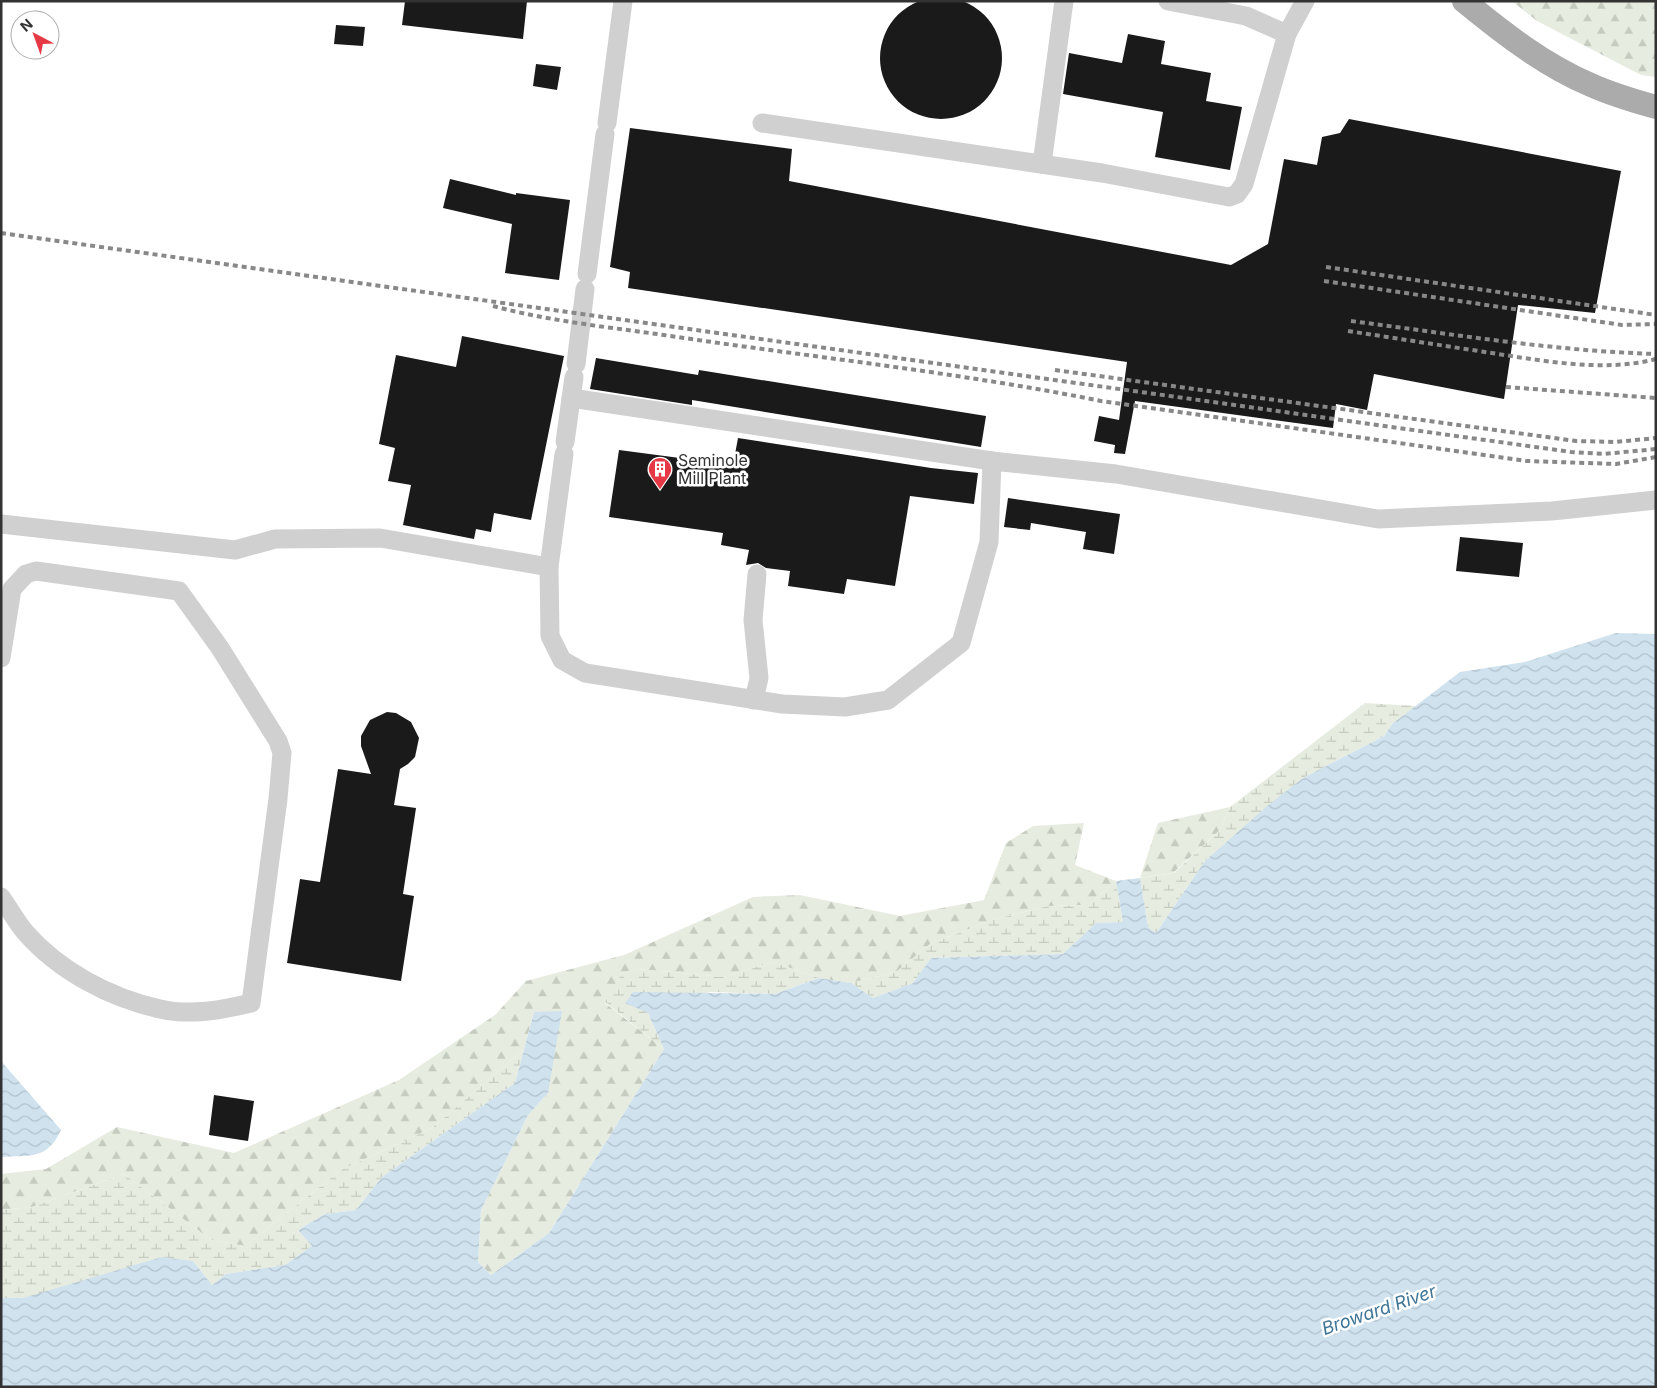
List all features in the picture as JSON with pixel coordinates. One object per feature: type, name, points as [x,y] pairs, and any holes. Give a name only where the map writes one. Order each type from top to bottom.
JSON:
[{"type":"main road","points":[[1464,1],[1529,51],[1562,70],[1591,86],[1656,107]]},
{"type":"lane","points":[[623,1],[549,567],[550,636],[562,660],[585,673],[782,704],[844,707],[888,700],[962,643],[989,542],[992,461]]},
{"type":"lane","points":[[1042,164],[1064,1]]},
{"type":"lane","points":[[1168,1],[1246,16],[1287,34]]},
{"type":"lane","points":[[762,123],[1042,164],[1229,197],[1237,194],[1244,184],[1287,34],[1306,1]]},
{"type":"lane","points":[[571,398],[992,461],[1116,474],[1378,518],[1552,511],[1656,500]]},
{"type":"lane","points":[[1,524],[235,550],[276,539],[380,538],[549,567]]},
{"type":"lane","points":[[1,658],[12,589],[26,574],[36,571],[179,591],[220,648],[278,741],[282,753],[278,799],[251,1003],[227,1009],[192,1012],[161,1010],[98,987],[50,956],[25,932],[1,897]]},
{"type":"lane","points":[[754,700],[759,678],[752,614],[757,574]]},
{"type":"green space","points":[[1512,1],[1656,1],[1656,77],[1641,75],[1537,21]]},
{"type":"green space","points":[[1365,703],[1416,706],[1392,724],[1384,736],[1303,778],[1205,861],[1156,933],[1148,927],[1140,878],[1174,873],[1220,830],[1230,807]]},
{"type":"green space","points":[[1230,807],[1220,830],[1173,873],[1140,878],[1158,823]]},
{"type":"green space","points":[[1084,823],[1075,865],[1116,881],[1088,905],[1048,906],[992,920],[930,944],[896,972],[851,983],[819,978],[773,962],[723,977],[638,969],[622,973],[605,1003],[664,1049],[549,1233],[491,1275],[478,1262],[481,1210],[528,1115],[548,1093],[534,1012],[524,1049],[432,1128],[341,1170],[245,1246],[211,1240],[124,1174],[32,1207],[1,1210],[1,1174],[46,1169],[117,1127],[234,1153],[399,1080],[495,1015],[526,981],[624,955],[753,897],[800,895],[900,916],[984,900],[1006,843],[1033,826]]},
{"type":"green space","points":[[1116,881],[1123,922],[1096,923],[1063,954],[931,958],[913,983],[873,998],[851,983],[896,972],[930,944],[992,920],[1048,906],[1088,905]]},
{"type":"green space","points":[[773,962],[819,978],[775,994],[710,992],[648,1013],[664,1049],[605,1002],[622,973],[638,969],[723,977]]},
{"type":"green space","points":[[524,1049],[515,1083],[382,1177],[356,1210],[325,1214],[298,1230],[312,1246],[285,1265],[226,1274],[212,1285],[193,1261],[23,1298],[1,1298],[1,1210],[32,1207],[124,1174],[211,1240],[245,1246],[341,1170],[432,1128]]},
{"type":"water","name":"Broward River","points":[[1616,633],[1656,634],[1656,1387],[1,1387],[1,1298],[23,1298],[162,1257],[193,1261],[212,1285],[226,1274],[285,1265],[312,1246],[298,1230],[325,1214],[356,1210],[382,1177],[515,1083],[534,1012],[562,1011],[548,1093],[528,1115],[481,1210],[478,1262],[491,1275],[549,1233],[664,1049],[648,1013],[625,1003],[633,992],[775,994],[819,978],[851,983],[873,998],[913,983],[931,958],[1063,954],[1096,923],[1123,922],[1116,881],[1140,878],[1148,927],[1156,933],[1205,861],[1266,807],[1303,778],[1384,736],[1392,724],[1460,672],[1525,662]]},
{"type":"water","points":[[1,1061],[61,1130],[56,1140],[44,1151],[37,1154],[1,1157]]},
{"type":"building","points":[[941,-3],[953,-2],[964,2],[984,15],[997,35],[1001,46],[1001,70],[997,81],[984,101],[964,114],[953,118],[941,119],[929,118],[918,114],[898,101],[885,81],[881,70],[880,58],[881,46],[885,35],[898,15],[918,2],[929,-2]]},
{"type":"building","points":[[405,1],[527,1],[523,39],[402,25]]},
{"type":"building","points":[[336,25],[365,27],[363,46],[334,44]]},
{"type":"building","points":[[1128,34],[1165,41],[1161,64],[1211,73],[1206,101],[1242,107],[1230,170],[1155,157],[1163,112],[1063,94],[1069,53],[1122,63]]},
{"type":"building","points":[[536,64],[561,67],[557,90],[533,86]]},
{"type":"building","points":[[1349,119],[1621,171],[1595,313],[1518,305],[1504,399],[1374,374],[1367,410],[1336,404],[1333,428],[1135,401],[1125,454],[1114,453],[1115,445],[1094,441],[1099,416],[1119,420],[1127,362],[628,288],[630,272],[610,267],[630,128],[792,149],[789,181],[1231,265],[1268,244],[1284,159],[1317,165],[1322,137],[1340,133]]},
{"type":"building","points":[[450,179],[516,195],[516,193],[570,200],[559,280],[505,273],[512,224],[443,208]]},
{"type":"building","points":[[462,336],[564,356],[531,520],[494,513],[491,532],[476,529],[474,539],[403,525],[411,485],[388,481],[395,448],[379,444],[396,355],[456,367]]},
{"type":"building","points":[[596,358],[698,375],[699,370],[986,416],[981,447],[692,400],[692,405],[590,389]]},
{"type":"building","points":[[738,438],[931,468],[978,473],[974,504],[910,496],[895,586],[847,579],[844,594],[788,586],[790,571],[766,568],[758,563],[746,565],[749,550],[721,545],[723,533],[609,517],[619,450],[733,465]]},
{"type":"building","points":[[1008,498],[1120,514],[1114,554],[1083,549],[1086,532],[1031,523],[1030,530],[1004,527]]},
{"type":"building","points":[[1460,537],[1523,543],[1519,577],[1456,571]]},
{"type":"building","points":[[387,712],[396,713],[411,722],[419,738],[415,757],[400,769],[394,805],[416,808],[403,894],[414,896],[401,981],[287,963],[300,879],[320,882],[338,769],[371,774],[361,746],[361,736],[370,720]]},
{"type":"building","points":[[214,1095],[254,1101],[248,1141],[209,1135]]},
{"type":"railway","points":[[1,233],[1571,452],[1604,454],[1656,449]]},
{"type":"railway","points":[[1326,267],[1656,315]]},
{"type":"railway","points":[[1324,281],[1622,325],[1656,324]]},
{"type":"railway","points":[[493,306],[535,316],[578,323],[938,373],[1101,401],[1527,461],[1616,464],[1656,457]]},
{"type":"railway","points":[[1351,321],[1541,346],[1656,354]]},
{"type":"railway","points":[[1348,331],[1571,364],[1615,365],[1656,359]]},
{"type":"railway","points":[[1055,370],[1576,441],[1615,442],[1656,438]]},
{"type":"railway","points":[[1506,387],[1656,398]]},
{"type":"place","name":"Seminole Mill Plant","points":[[660,490]]}]
